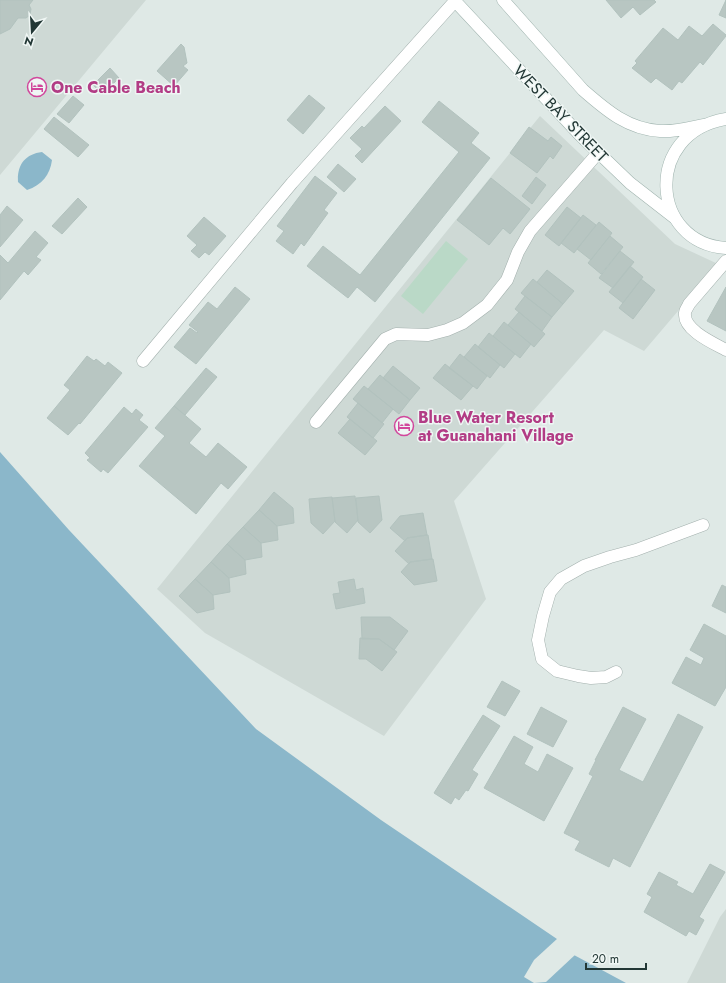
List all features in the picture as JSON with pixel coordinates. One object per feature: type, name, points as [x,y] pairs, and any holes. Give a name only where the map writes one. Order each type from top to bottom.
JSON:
[{"type":"street","name":"WEST BAY STREET","points":[[454,0],[598,153],[630,182],[675,218]]},
{"type":"street","points":[[143,361],[292,183],[454,0]]},
{"type":"street","name":"WEST BAY STREET","points":[[503,0],[583,90],[625,122],[638,127],[661,131],[703,125]]},
{"type":"street","points":[[726,119],[703,125],[690,134],[679,145],[671,158],[667,173],[666,188],[669,204],[675,218],[690,234],[708,245],[726,250]]},
{"type":"street","points":[[316,422],[385,339],[396,334],[428,335],[446,330],[462,323],[487,305],[507,280],[518,252],[530,231],[598,153]]},
{"type":"street","points":[[726,260],[689,304],[685,312],[686,320],[692,329],[726,350]]},
{"type":"street","points":[[616,672],[606,677],[591,678],[578,676],[557,671],[542,660],[538,640],[550,592],[561,579],[584,566],[636,550],[703,525]]},
{"type":"shaded area","name":"One Cable Beach","points":[[0,0],[146,0],[0,175]]},
{"type":"shaded area","name":"Blue Water Resort at Guanahani Village","points":[[540,116],[675,244],[718,264],[644,351],[604,330],[454,501],[486,599],[384,736],[205,633],[157,589]]},
{"type":"shaded area","points":[[726,909],[726,983],[687,983],[720,917]]},
{"type":"green space","points":[[446,241],[468,259],[423,314],[401,296]]},
{"type":"water","points":[[42,152],[52,160],[51,165],[44,179],[37,185],[27,190],[18,182],[19,170],[23,161],[31,155]]},
{"type":"water","points":[[0,452],[69,530],[256,729],[381,820],[557,939],[574,955],[626,983],[0,983]]},
{"type":"pier","points":[[558,938],[576,954],[546,982],[534,983],[524,977],[534,960]]},
{"type":"building","points":[[0,0],[33,0],[29,5],[31,9],[30,15],[26,18],[18,18],[10,29],[0,34]]},
{"type":"building","points":[[606,0],[654,0],[656,2],[640,15],[633,7],[621,18]]},
{"type":"building","points":[[726,0],[726,18],[719,15]]},
{"type":"building","points":[[713,24],[726,36],[703,65],[700,62],[682,83],[679,81],[672,90],[656,78],[651,83],[632,68],[637,63],[635,61],[663,28],[678,40],[689,26],[702,36]]},
{"type":"building","points":[[181,44],[184,47],[187,63],[183,66],[188,70],[174,86],[157,71]]},
{"type":"building","points":[[110,68],[119,78],[103,94],[93,85]]},
{"type":"building","points":[[309,95],[325,108],[303,134],[287,120]]},
{"type":"building","points":[[73,96],[84,105],[69,123],[57,114]]},
{"type":"building","points":[[439,101],[479,133],[471,143],[490,158],[375,302],[357,287],[348,298],[307,266],[323,246],[360,275],[459,152],[422,122]]},
{"type":"building","points":[[385,106],[401,121],[362,163],[355,156],[362,149],[350,138],[362,126],[364,128]]},
{"type":"building","points":[[54,117],[89,145],[78,157],[44,129]]},
{"type":"building","points":[[529,127],[548,141],[551,137],[562,146],[553,159],[550,156],[537,173],[510,153]]},
{"type":"building","points":[[338,164],[356,179],[344,192],[327,177]]},
{"type":"building","points":[[315,176],[337,193],[324,210],[328,213],[304,246],[301,243],[293,254],[276,241],[284,231],[277,226]]},
{"type":"building","points":[[536,177],[546,185],[532,204],[522,196]]},
{"type":"building","points":[[491,178],[530,209],[510,234],[503,228],[489,245],[457,220]]},
{"type":"building","points":[[78,198],[87,207],[62,234],[52,226]]},
{"type":"building","points":[[7,206],[23,220],[0,247],[0,215]]},
{"type":"building","points":[[567,207],[581,218],[559,246],[545,235]]},
{"type":"building","points":[[583,215],[596,225],[574,253],[561,243]]},
{"type":"building","points":[[204,217],[226,236],[209,255],[205,252],[199,258],[191,251],[197,245],[187,236]]},
{"type":"building","points":[[599,222],[612,233],[591,260],[577,249]]},
{"type":"building","points":[[35,231],[48,243],[36,257],[41,260],[28,275],[24,271],[0,300],[0,255],[8,263]]},
{"type":"building","points":[[610,236],[623,247],[601,274],[588,263]]},
{"type":"building","points":[[620,251],[634,262],[613,288],[599,278]]},
{"type":"building","points":[[630,266],[643,277],[623,303],[609,292]]},
{"type":"building","points":[[547,270],[574,291],[563,304],[537,282]]},
{"type":"building","points":[[533,279],[563,304],[552,317],[521,293]]},
{"type":"building","points":[[641,279],[655,290],[633,319],[619,308]]},
{"type":"building","points":[[235,287],[250,299],[196,364],[174,347],[190,328],[197,333],[198,332],[189,325],[208,302],[217,309]]},
{"type":"building","points":[[726,287],[726,331],[707,321]]},
{"type":"building","points":[[525,296],[552,317],[542,331],[515,309]]},
{"type":"building","points":[[519,312],[545,334],[534,347],[508,325]]},
{"type":"building","points":[[504,322],[531,344],[520,358],[493,336]]},
{"type":"building","points":[[489,333],[515,354],[504,368],[478,347]]},
{"type":"building","points":[[475,344],[500,365],[490,378],[464,357]]},
{"type":"building","points":[[460,354],[487,376],[477,389],[449,368]]},
{"type":"building","points":[[87,356],[94,361],[96,359],[105,366],[108,362],[122,373],[80,424],[79,423],[68,435],[47,418],[70,390],[64,385]]},
{"type":"building","points":[[445,364],[473,386],[461,400],[433,378]]},
{"type":"building","points":[[393,366],[420,388],[410,400],[383,378]]},
{"type":"building","points":[[206,368],[217,377],[185,415],[174,406]]},
{"type":"building","points":[[380,375],[410,400],[399,414],[368,389]]},
{"type":"building","points":[[364,386],[393,409],[382,423],[353,399]]},
{"type":"building","points":[[358,403],[384,424],[373,438],[347,417]]},
{"type":"building","points":[[174,406],[201,429],[189,443],[206,457],[218,443],[247,467],[228,489],[221,483],[196,514],[139,466],[165,436],[155,428]]},
{"type":"building","points":[[124,407],[132,414],[136,409],[143,415],[139,420],[148,427],[108,473],[103,469],[101,472],[87,460],[90,458],[85,453]]},
{"type":"building","points":[[350,419],[377,441],[365,455],[338,433]]},
{"type":"building","points":[[274,492],[293,508],[294,523],[277,526],[259,510]]},
{"type":"building","points":[[355,496],[358,520],[347,533],[335,522],[332,498]]},
{"type":"building","points":[[379,496],[382,520],[370,533],[358,522],[356,498]]},
{"type":"building","points":[[332,497],[335,521],[323,534],[311,523],[309,499]]},
{"type":"building","points":[[259,510],[277,526],[278,540],[261,543],[243,527]]},
{"type":"building","points":[[423,513],[427,535],[407,538],[405,541],[390,528],[400,516]]},
{"type":"building","points":[[243,527],[261,543],[262,557],[245,560],[227,544]]},
{"type":"building","points":[[428,535],[432,559],[410,562],[409,564],[395,551],[407,538]]},
{"type":"building","points":[[227,544],[245,560],[246,574],[229,578],[211,562]]},
{"type":"building","points":[[433,559],[437,581],[414,585],[401,572],[410,562]]},
{"type":"building","points":[[211,562],[229,578],[230,592],[213,595],[195,579]]},
{"type":"building","points":[[195,579],[213,595],[214,609],[197,613],[179,596]]},
{"type":"building","points":[[354,579],[356,590],[363,588],[365,603],[336,609],[333,594],[340,593],[338,582]]},
{"type":"building","points":[[722,585],[726,587],[726,613],[712,606]]},
{"type":"building","points":[[361,617],[390,617],[408,631],[394,650],[379,639],[362,639]]},
{"type":"building","points":[[704,624],[726,636],[726,687],[715,706],[672,683],[686,657],[701,665],[704,658],[690,650]]},
{"type":"building","points":[[360,638],[379,639],[397,652],[382,671],[366,659],[359,659]]},
{"type":"building","points":[[502,681],[520,691],[505,716],[487,707]]},
{"type":"building","points":[[541,707],[567,721],[553,747],[527,734]]},
{"type":"building","points":[[623,707],[646,719],[619,770],[643,782],[678,714],[703,727],[630,867],[613,858],[609,867],[575,850],[580,841],[564,833],[593,776],[589,774],[595,760]]},
{"type":"building","points":[[483,715],[500,726],[472,770],[478,774],[468,791],[466,790],[459,800],[455,797],[451,804],[434,793]]},
{"type":"building","points":[[514,736],[533,747],[524,764],[538,772],[547,754],[573,768],[544,821],[484,788]]},
{"type":"building","points":[[710,864],[725,872],[699,917],[704,920],[696,935],[689,931],[686,936],[644,912],[652,897],[647,894],[659,872],[678,882],[676,885],[693,894]]},
{"type":"place","name":"One Cable Beach","points":[[37,87]]},
{"type":"place","name":"Blue Water Resort at Guanahani Village","points":[[404,426]]}]
